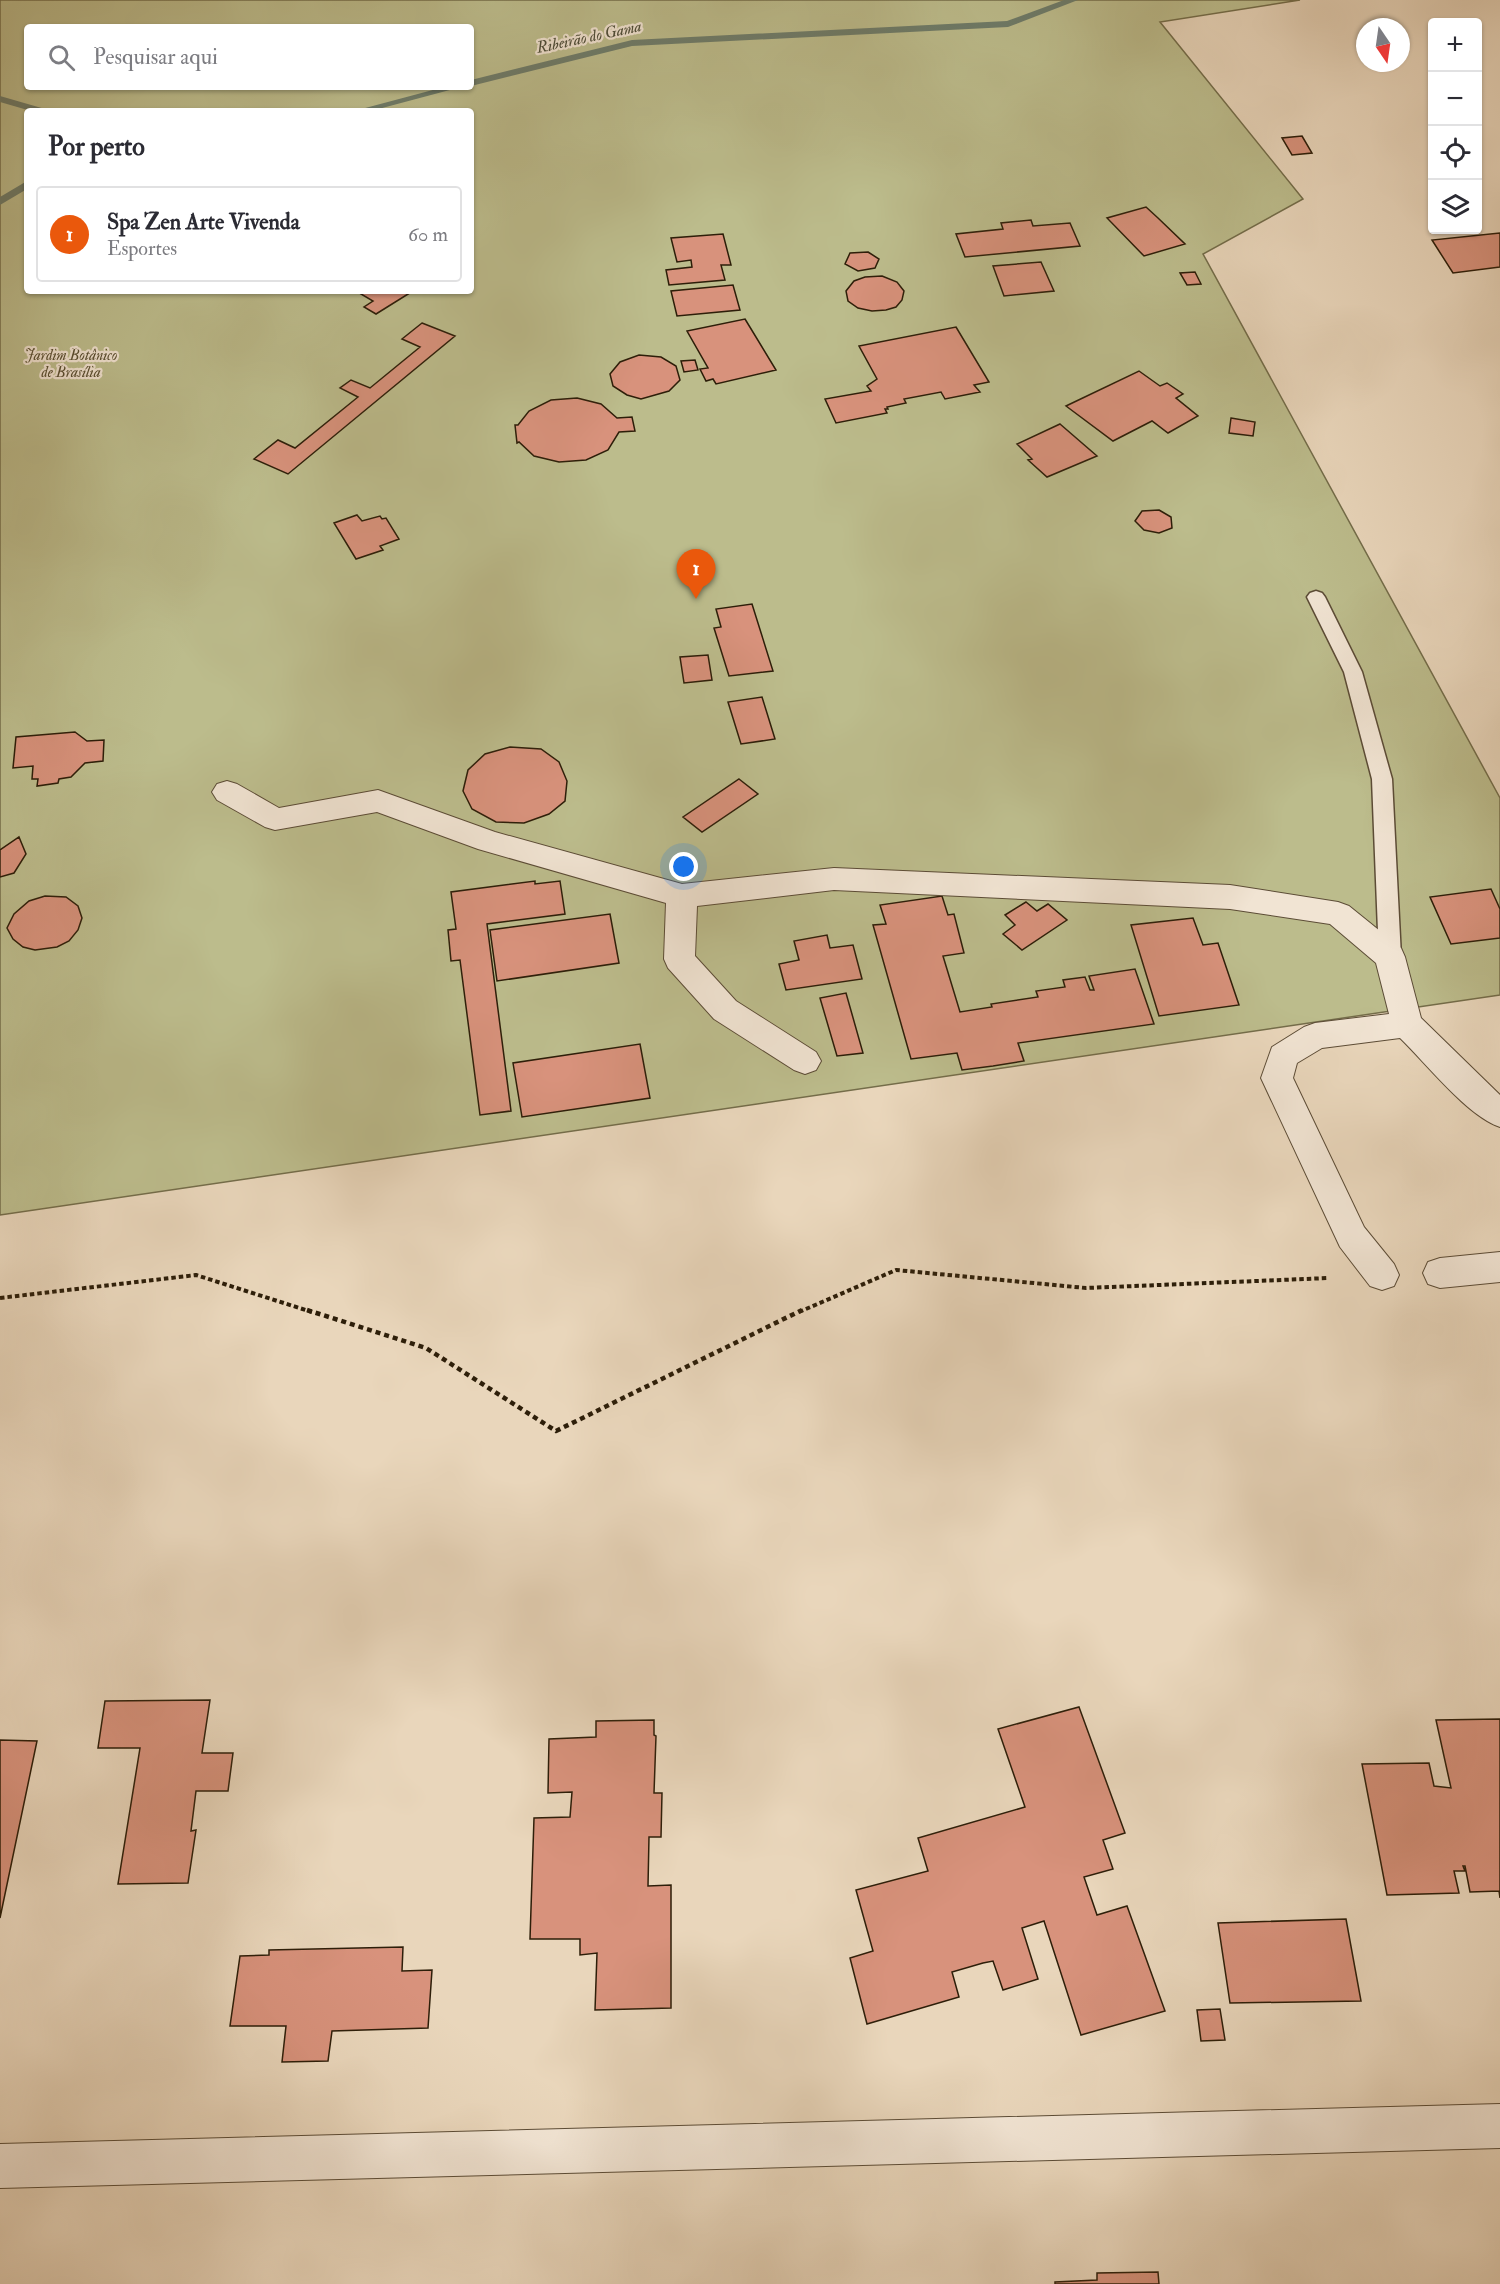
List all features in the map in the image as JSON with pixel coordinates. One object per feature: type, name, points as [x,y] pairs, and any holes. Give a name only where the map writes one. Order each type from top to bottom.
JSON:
[{"type":"street","points":[[227,792],[275,819],[378,801],[488,841],[682,896],[834,879],[1230,897],[1338,914],[1390,957],[1407,1024],[1481,1099],[1500,1114]]},
{"type":"street","points":[[682,896],[679,959],[725,1010],[805,1061]]},
{"type":"street","points":[[1382,1275],[1352,1237],[1277,1078],[1283,1056],[1316,1036],[1407,1024]]},
{"type":"street","points":[[1440,1273],[1500,1267]]},
{"type":"street","points":[[0,2166],[1500,2126]]},
{"type":"lane","points":[[1316,597],[1353,672],[1382,779],[1390,957]]},
{"type":"path","points":[[0,1298],[196,1275],[426,1348],[556,1431],[829,1297],[896,1270],[1086,1288],[1382,1275]]},
{"type":"green space","name":"Jardim Botânico de Brasília","points":[[0,0],[1300,0],[1160,22],[1303,199],[1203,254],[1500,798],[1500,995],[0,1215]]},
{"type":"building","points":[[1302,136],[1312,153],[1292,155],[1282,138]]},
{"type":"building","points":[[1146,207],[1185,244],[1144,256],[1107,218]]},
{"type":"building","points":[[1031,220],[1033,226],[1070,223],[1080,246],[965,257],[956,234],[1003,229],[1001,223]]},
{"type":"building","points":[[1500,233],[1500,267],[1453,273],[1432,240]]},
{"type":"building","points":[[723,234],[731,265],[721,265],[725,280],[669,285],[666,270],[692,267],[691,260],[677,262],[671,238]]},
{"type":"building","points":[[868,252],[879,259],[875,268],[858,271],[845,264],[850,253]]},
{"type":"building","points":[[1041,262],[1054,291],[1004,296],[993,266]]},
{"type":"building","points":[[1195,272],[1201,284],[1187,285],[1180,273]]},
{"type":"building","points":[[882,276],[897,282],[904,291],[902,300],[896,307],[872,311],[858,308],[848,301],[846,291],[854,281],[865,277]]},
{"type":"building","points":[[733,285],[740,310],[677,316],[671,291]]},
{"type":"building","points":[[361,294],[408,294],[376,314],[364,307],[373,301]]},
{"type":"building","points":[[745,319],[776,370],[716,384],[713,379],[706,381],[700,369],[708,368],[687,331]]},
{"type":"building","points":[[422,323],[455,336],[288,474],[254,459],[278,440],[295,448],[358,397],[340,388],[351,380],[370,388],[420,347],[402,339]]},
{"type":"building","points":[[956,327],[989,382],[974,385],[980,392],[945,399],[941,392],[904,399],[906,403],[887,407],[888,409],[885,409],[887,413],[836,423],[825,399],[871,391],[867,386],[877,379],[859,346]]},
{"type":"building","points":[[639,355],[661,357],[676,366],[680,380],[669,391],[641,399],[627,395],[613,386],[610,374],[620,362]]},
{"type":"building","points":[[695,360],[698,370],[684,372],[681,361]]},
{"type":"building","points":[[1139,371],[1160,386],[1167,383],[1183,394],[1176,398],[1198,416],[1168,433],[1152,421],[1113,441],[1066,406]]},
{"type":"building","points":[[577,398],[601,404],[617,418],[632,417],[635,431],[619,432],[608,450],[586,460],[559,462],[534,456],[519,442],[517,443],[515,425],[518,425],[529,411],[551,400]]},
{"type":"building","points":[[1231,418],[1255,422],[1253,436],[1229,433]]},
{"type":"building","points":[[1060,424],[1097,456],[1047,477],[1028,460],[1032,459],[1017,444]]},
{"type":"building","points":[[1159,510],[1171,517],[1172,528],[1159,533],[1144,530],[1135,521],[1142,511]]},
{"type":"building","points":[[357,515],[362,521],[380,516],[382,519],[386,518],[399,539],[380,546],[383,550],[356,559],[334,523]]},
{"type":"building","points":[[752,604],[773,671],[729,676],[714,628],[721,627],[716,609]]},
{"type":"building","points":[[708,655],[712,680],[684,683],[680,657]]},
{"type":"building","points":[[762,697],[775,739],[741,744],[728,702]]},
{"type":"building","points":[[75,732],[87,741],[104,740],[103,761],[85,763],[71,777],[59,779],[58,783],[37,786],[38,779],[32,779],[33,766],[13,768],[16,737]]},
{"type":"building","points":[[510,747],[541,749],[559,762],[567,781],[565,801],[549,814],[524,823],[496,822],[472,809],[463,791],[468,770],[485,754]]},
{"type":"building","points":[[739,779],[758,794],[702,832],[683,817]]},
{"type":"building","points":[[19,837],[26,854],[14,873],[0,877],[0,850]]},
{"type":"building","points":[[535,881],[535,884],[560,881],[565,914],[487,924],[511,1111],[480,1115],[460,960],[451,961],[448,930],[456,929],[451,892]]},
{"type":"building","points":[[1491,889],[1500,909],[1500,938],[1451,944],[1430,897]]},
{"type":"building","points":[[45,896],[66,897],[78,906],[82,918],[78,930],[69,941],[57,947],[35,950],[23,947],[13,939],[7,928],[14,914],[29,901]]},
{"type":"building","points":[[942,896],[948,915],[954,914],[964,953],[943,956],[960,1012],[992,1007],[991,1004],[1038,997],[1036,991],[1065,987],[1063,980],[1085,977],[1090,990],[1094,990],[1089,976],[1135,969],[1154,1024],[1018,1043],[1024,1061],[993,1066],[962,1070],[957,1053],[911,1059],[873,925],[886,924],[880,905]]},
{"type":"building","points":[[1026,902],[1037,911],[1048,904],[1067,920],[1022,950],[1003,934],[1015,925],[1005,915]]},
{"type":"building","points":[[610,914],[619,963],[497,981],[490,930]]},
{"type":"building","points":[[1193,918],[1203,945],[1218,943],[1239,1005],[1159,1016],[1131,925]]},
{"type":"building","points":[[827,935],[830,948],[853,945],[862,979],[786,990],[779,964],[799,960],[794,941]]},
{"type":"building","points":[[846,993],[863,1053],[837,1056],[820,998]]},
{"type":"building","points":[[640,1044],[650,1098],[522,1117],[513,1063]]},
{"type":"building","points":[[210,1700],[202,1753],[233,1753],[228,1791],[196,1791],[191,1831],[196,1830],[188,1883],[118,1884],[140,1748],[98,1748],[105,1701]]},
{"type":"building","points":[[1079,1707],[1125,1833],[1103,1840],[1113,1869],[1084,1877],[1097,1915],[1127,1906],[1165,2011],[1081,2035],[1044,1921],[1022,1928],[1038,1979],[1003,1990],[993,1961],[983,1963],[952,1972],[959,1997],[867,2024],[850,1958],[873,1951],[856,1890],[928,1871],[918,1838],[1025,1807],[998,1729]]},
{"type":"building","points":[[1500,1719],[1500,1898],[1499,1891],[1470,1892],[1465,1866],[1463,1866],[1465,1871],[1454,1871],[1459,1893],[1387,1895],[1362,1764],[1429,1763],[1434,1786],[1451,1788],[1436,1720]]},
{"type":"building","points":[[654,1720],[654,1735],[656,1736],[654,1793],[662,1793],[661,1837],[649,1837],[648,1886],[671,1885],[671,2008],[595,2010],[597,1953],[580,1955],[580,1939],[530,1939],[534,1818],[570,1817],[572,1792],[548,1793],[549,1739],[596,1737],[596,1721]]},
{"type":"building","points":[[0,1740],[37,1741],[0,1918]]},
{"type":"building","points":[[1346,1919],[1361,2001],[1230,2003],[1218,1923]]},
{"type":"building","points":[[403,1947],[402,1971],[432,1970],[428,2028],[332,2031],[328,2061],[282,2062],[286,2026],[230,2026],[240,1956],[269,1955],[269,1950]]},
{"type":"building","points":[[1220,2009],[1225,2040],[1201,2041],[1197,2010]]},
{"type":"building","points":[[1158,2272],[1159,2284],[1055,2284],[1055,2282],[1097,2280],[1097,2273]]},
{"type":"waterway","name":"Ribeirão do Gama","points":[[474,82],[632,43],[1008,24],[1073,0]]},
{"type":"waterway","name":"Ribeirão do Gama","points":[[371,108],[444,90]]},
{"type":"waterway","points":[[0,99],[32,108]]},
{"type":"waterway","name":"Ribeirão do Gama","points":[[0,202],[24,186]]},
{"type":"place","name":"Spa Zen Arte Vivenda","points":[[696,599]]}]
